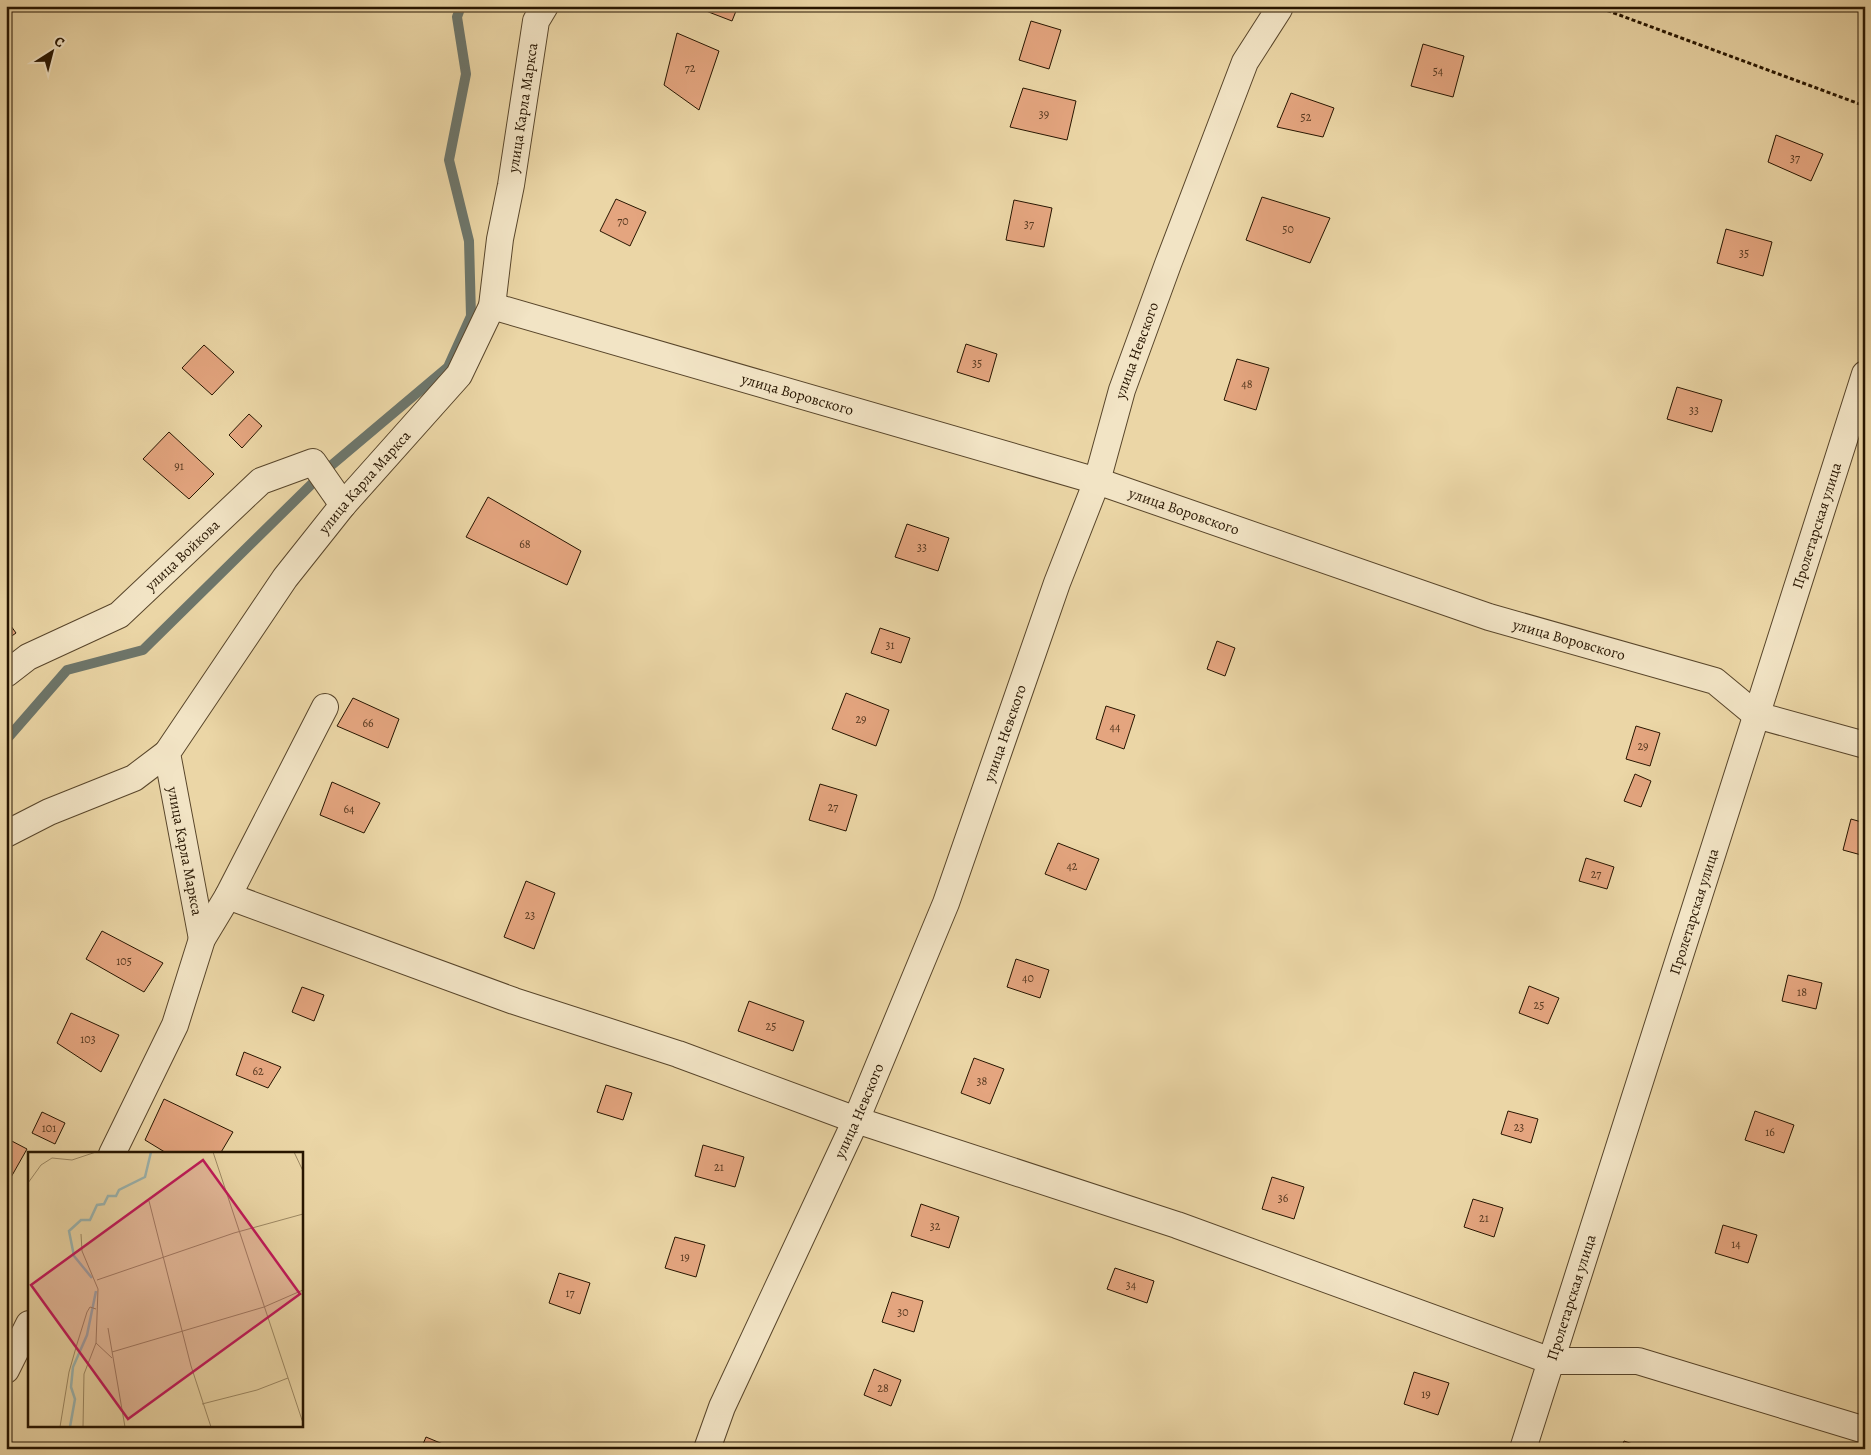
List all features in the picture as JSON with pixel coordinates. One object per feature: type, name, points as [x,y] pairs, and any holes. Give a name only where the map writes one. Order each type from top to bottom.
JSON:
[{"type":"street","name":"улица Карла Маркса","points":[[202,939],[167,753],[338,499],[459,375],[492,306],[500,239],[511,185],[536,20],[545,6]]},
{"type":"street","name":"улица Невского","points":[[707,1449],[722,1407],[856,1120],[946,903],[1057,583],[1097,481],[1122,390],[1245,62],[1278,9]]},
{"type":"street","name":"улица Воровского","points":[[492,306],[1097,481],[1490,617],[1715,681],[1756,715],[1865,745]]},
{"type":"street","name":"Пролетарская улица","points":[[1523,1449],[1865,374]]},
{"type":"street","name":"улица Войкова","points":[[6,674],[28,657],[119,616],[261,482],[313,462],[338,499]]},
{"type":"street","name":"улица Карла Маркса","points":[[113,1152],[174,1025],[202,939],[228,896],[325,707]]},
{"type":"street","points":[[6,834],[49,812],[134,778],[167,753]]},
{"type":"street","points":[[228,896],[514,1001],[678,1054],[856,1120],[1177,1225],[1551,1361],[1638,1361],[1865,1430]]},
{"type":"street","points":[[6,1370],[28,1326]]},
{"type":"path","points":[[1595,6],[1865,106]]},
{"type":"building","points":[[693,6],[738,6],[732,21]]},
{"type":"building","points":[[1031,21],[1061,30],[1049,69],[1019,60]]},
{"type":"building","points":[[677,33],[719,51],[699,110],[664,85]]},
{"type":"building","points":[[1423,44],[1464,56],[1453,97],[1411,86]]},
{"type":"building","points":[[1023,88],[1076,101],[1067,140],[1010,127]]},
{"type":"building","points":[[1291,93],[1334,108],[1323,137],[1277,127]]},
{"type":"building","points":[[1776,135],[1823,154],[1811,181],[1768,162]]},
{"type":"building","points":[[1262,197],[1330,218],[1310,263],[1246,240]]},
{"type":"building","points":[[616,199],[646,212],[630,246],[600,231]]},
{"type":"building","points":[[1014,200],[1052,208],[1044,247],[1006,240]]},
{"type":"building","points":[[1726,229],[1772,242],[1763,276],[1717,263]]},
{"type":"building","points":[[966,344],[997,354],[989,382],[957,372]]},
{"type":"building","points":[[204,345],[234,372],[212,395],[182,368]]},
{"type":"building","points":[[1237,359],[1269,368],[1256,410],[1224,400]]},
{"type":"building","points":[[1677,387],[1722,400],[1712,432],[1667,419]]},
{"type":"building","points":[[249,414],[262,426],[242,448],[229,435]]},
{"type":"building","points":[[169,432],[214,474],[189,499],[143,459]]},
{"type":"building","points":[[488,497],[581,551],[567,585],[466,537]]},
{"type":"building","points":[[907,524],[949,538],[938,571],[895,557]]},
{"type":"building","points":[[6,619],[16,633],[6,640]]},
{"type":"building","points":[[880,628],[910,638],[901,663],[871,653]]},
{"type":"building","points":[[1217,641],[1235,648],[1225,676],[1207,669]]},
{"type":"building","points":[[846,693],[889,710],[876,746],[832,729]]},
{"type":"building","points":[[353,698],[399,719],[388,748],[337,726]]},
{"type":"building","points":[[1106,706],[1135,715],[1124,749],[1096,739]]},
{"type":"building","points":[[1636,726],[1660,733],[1650,766],[1626,759]]},
{"type":"building","points":[[1635,774],[1651,781],[1641,807],[1624,801]]},
{"type":"building","points":[[332,782],[380,803],[364,833],[320,815]]},
{"type":"building","points":[[820,784],[857,795],[846,831],[809,820]]},
{"type":"building","points":[[1851,819],[1865,823],[1865,856],[1843,850]]},
{"type":"building","points":[[1058,843],[1099,859],[1086,890],[1045,874]]},
{"type":"building","points":[[1586,858],[1614,867],[1607,889],[1579,881]]},
{"type":"building","points":[[526,881],[555,893],[534,949],[504,937]]},
{"type":"building","points":[[102,931],[163,963],[144,992],[86,959]]},
{"type":"building","points":[[1016,959],[1049,970],[1040,998],[1007,987]]},
{"type":"building","points":[[1788,975],[1822,983],[1816,1009],[1782,1001]]},
{"type":"building","points":[[1529,986],[1559,998],[1548,1024],[1519,1013]]},
{"type":"building","points":[[302,987],[324,995],[314,1021],[292,1012]]},
{"type":"building","points":[[749,1001],[804,1021],[793,1051],[738,1031]]},
{"type":"building","points":[[71,1013],[119,1035],[101,1072],[57,1043]]},
{"type":"building","points":[[244,1052],[281,1067],[268,1088],[236,1075]]},
{"type":"building","points":[[974,1058],[1004,1069],[990,1104],[961,1093]]},
{"type":"building","points":[[606,1085],[632,1093],[623,1120],[597,1112]]},
{"type":"building","points":[[164,1099],[233,1132],[221,1152],[165,1152],[145,1140]]},
{"type":"building","points":[[1508,1111],[1538,1119],[1531,1143],[1501,1134]]},
{"type":"building","points":[[1755,1111],[1794,1125],[1784,1153],[1745,1140]]},
{"type":"building","points":[[42,1112],[65,1123],[55,1144],[32,1133]]},
{"type":"building","points":[[6,1138],[27,1149],[10,1179],[6,1177]]},
{"type":"building","points":[[703,1145],[744,1157],[735,1187],[695,1176]]},
{"type":"building","points":[[1272,1177],[1304,1187],[1294,1219],[1262,1209]]},
{"type":"building","points":[[1473,1199],[1503,1208],[1494,1237],[1464,1227]]},
{"type":"building","points":[[921,1204],[959,1217],[949,1248],[911,1236]]},
{"type":"building","points":[[1723,1225],[1757,1235],[1748,1263],[1715,1253]]},
{"type":"building","points":[[675,1237],[705,1245],[696,1277],[665,1268]]},
{"type":"building","points":[[1115,1268],[1154,1281],[1147,1303],[1107,1289]]},
{"type":"building","points":[[559,1273],[590,1283],[580,1314],[549,1303]]},
{"type":"building","points":[[892,1292],[923,1301],[914,1332],[882,1322]]},
{"type":"building","points":[[874,1369],[901,1380],[891,1406],[864,1395]]},
{"type":"building","points":[[1414,1372],[1449,1383],[1438,1415],[1404,1404]]},
{"type":"building","points":[[426,1437],[450,1447],[449,1449],[421,1449]]},
{"type":"building","points":[[1624,1441],[1647,1449],[1621,1449]]},
{"type":"waterway","points":[[6,740],[67,670],[143,650],[327,469],[448,367],[471,316],[469,241],[449,160],[466,74],[457,17],[461,6]]}]
